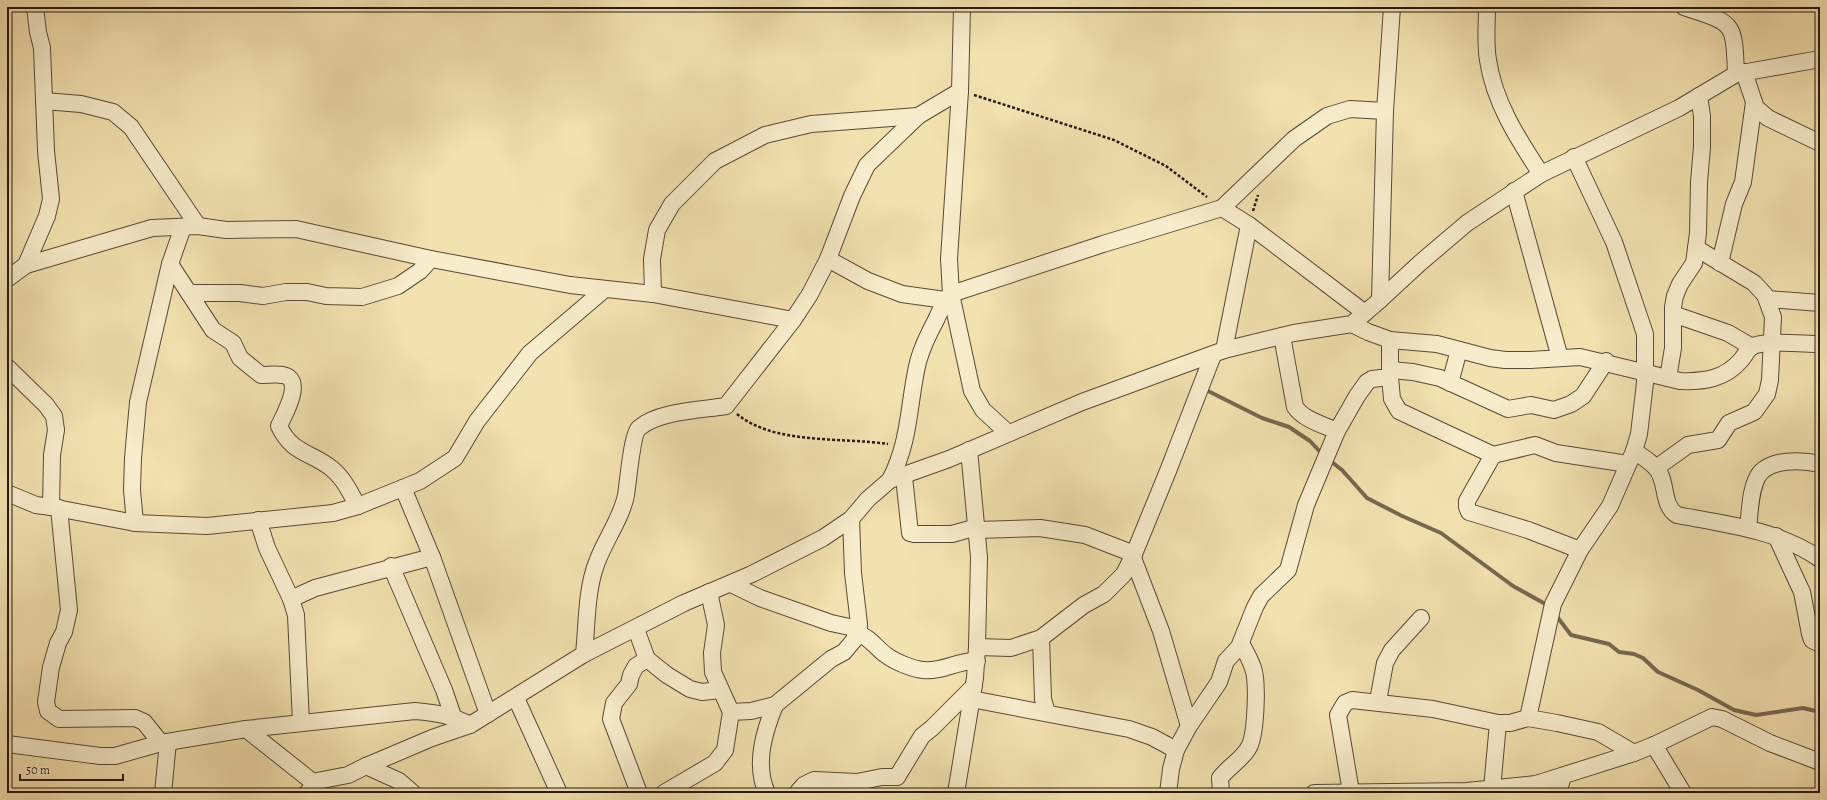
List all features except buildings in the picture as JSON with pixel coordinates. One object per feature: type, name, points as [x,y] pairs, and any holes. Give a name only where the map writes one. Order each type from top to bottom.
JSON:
[{"type":"street","points":[[26,265],[47,216],[51,199],[42,48],[38,32],[35,7]]},
{"type":"street","points":[[962,7],[960,90],[949,258],[948,297],[972,391],[983,410],[1008,433]]},
{"type":"street","points":[[1380,300],[1385,111],[1392,7]]},
{"type":"street","points":[[1487,7],[1488,59],[1494,86],[1515,134],[1541,174]]},
{"type":"street","points":[[1684,7],[1727,23],[1735,38],[1740,73],[1756,108],[1768,118],[1819,141]]},
{"type":"street","points":[[246,729],[310,788],[323,779],[348,775],[432,738],[470,725],[516,698],[534,684],[584,654],[636,629],[684,603],[731,584],[823,538],[851,519],[868,499],[897,478],[969,450],[1082,402],[1218,352],[1282,336],[1352,324],[1365,314],[1420,262],[1466,223],[1541,174],[1574,157],[1633,131],[1740,73],[1820,60]]},
{"type":"street","points":[[584,654],[589,599],[596,563],[625,503],[632,462],[634,437],[638,428],[663,416],[726,406],[793,320],[810,294],[828,259],[852,196],[867,165],[918,116],[960,90]]},
{"type":"street","points":[[1668,378],[1673,348],[1674,296],[1694,263],[1696,248],[1702,147],[1702,116],[1699,96]]},
{"type":"street","points":[[44,101],[82,104],[113,112],[122,119],[131,127],[191,226]]},
{"type":"street","points":[[1720,263],[1734,204],[1740,194],[1744,182],[1754,102]]},
{"type":"street","points":[[828,259],[868,281],[902,294],[948,297],[1104,244],[1222,208],[1294,139],[1327,116],[1350,109],[1385,111]]},
{"type":"street","points":[[653,294],[652,258],[657,230],[672,204],[715,162],[765,135],[811,124],[918,116]]},
{"type":"street","points":[[1528,718],[1553,604],[1580,550],[1610,506],[1638,434],[1645,371],[1645,334],[1636,305],[1614,242],[1574,157]]},
{"type":"street","points":[[1514,191],[1560,358]]},
{"type":"street","points":[[1222,208],[1250,225],[1365,314]]},
{"type":"street","points":[[731,584],[760,598],[858,631],[888,656],[922,670],[946,668],[977,654],[1011,648],[1041,638],[1084,605],[1104,594],[1124,574],[1133,556],[1218,352],[1250,225]]},
{"type":"street","points":[[135,523],[132,490],[138,402],[170,264],[191,226]]},
{"type":"street","points":[[7,279],[26,265],[152,228],[191,226],[226,230],[296,229],[431,259],[570,285],[653,294],[793,320]]},
{"type":"street","points":[[1656,468],[1688,445],[1718,440],[1729,423],[1754,412],[1768,389],[1773,344],[1773,318],[1767,299],[1754,283],[1696,248]]},
{"type":"street","points":[[189,293],[240,293],[263,296],[286,292],[307,292],[326,296],[362,297],[398,286],[420,271],[431,259]]},
{"type":"street","points":[[170,264],[213,330],[232,343],[240,358],[248,366],[261,376],[283,375],[290,378],[293,385],[292,396],[279,426],[284,438],[304,453],[330,466],[340,476],[358,506]]},
{"type":"street","points":[[7,492],[36,505],[55,507],[135,523],[207,526],[334,513],[358,506],[403,488],[432,474],[455,458],[477,421],[530,353],[605,289]]},
{"type":"street","points":[[948,297],[927,337],[918,362],[905,446],[897,478],[910,533],[952,534],[977,528],[1040,528],[1085,535],[1133,556],[1161,631],[1189,726]]},
{"type":"street","points":[[1767,299],[1820,303]]},
{"type":"street","points":[[1673,314],[1728,333],[1752,347],[1773,344],[1820,344]]},
{"type":"street","points":[[1352,324],[1390,340],[1437,344],[1505,360],[1580,357],[1645,371],[1668,378],[1690,381],[1722,376],[1729,373],[1752,347]]},
{"type":"street","points":[[1282,336],[1295,407],[1298,412],[1307,418],[1337,431]]},
{"type":"street","points":[[1390,340],[1392,399],[1399,411],[1492,455],[1535,445],[1556,453],[1630,457],[1656,468],[1661,478],[1670,509],[1673,512],[1748,528],[1776,536],[1803,548],[1820,559]]},
{"type":"street","points":[[1450,383],[1459,350]]},
{"type":"street","points":[[1168,793],[1171,769],[1176,750],[1189,726],[1219,682],[1226,661],[1236,651],[1241,643],[1255,607],[1261,596],[1288,570],[1306,505],[1337,431],[1357,396],[1367,382],[1390,374],[1429,375],[1508,409],[1531,405],[1554,410],[1571,404],[1583,396],[1606,362]]},
{"type":"street","points":[[7,367],[46,405],[54,416],[56,430],[52,455],[55,507],[69,610],[64,632],[58,643],[51,667],[46,702],[48,711],[59,718],[135,718],[144,722],[164,743],[163,793]]},
{"type":"street","points":[[956,793],[977,654],[979,557],[969,450]]},
{"type":"street","points":[[1492,455],[1467,501],[1469,512],[1549,537],[1580,550]]},
{"type":"street","points":[[1748,528],[1753,493],[1758,476],[1762,472],[1774,465],[1786,462],[1820,464]]},
{"type":"street","points":[[403,488],[432,557],[488,714]]},
{"type":"street","points":[[731,712],[750,711],[775,705],[831,659],[844,652],[854,640],[858,631],[853,573],[851,519]]},
{"type":"street","points":[[258,520],[267,548],[291,599],[296,615],[301,723]]},
{"type":"street","points":[[1776,536],[1802,592],[1812,640],[1820,644]]},
{"type":"street","points":[[291,599],[315,588],[391,566],[432,557]]},
{"type":"street","points":[[391,566],[444,690],[453,716]]},
{"type":"street","points":[[664,793],[715,763],[725,750],[731,712],[713,672],[712,653],[716,625],[709,592]]},
{"type":"street","points":[[1378,701],[1385,663],[1392,650],[1421,618]]},
{"type":"street","points":[[636,629],[647,659],[680,684],[690,689],[702,692],[720,690]]},
{"type":"street","points":[[1041,638],[1043,699],[1047,713]]},
{"type":"street","points":[[1221,793],[1220,778],[1238,761],[1250,746],[1255,729],[1254,668],[1241,643]]},
{"type":"street","points":[[639,793],[611,719],[614,703],[629,684],[630,675],[636,666],[647,659]]},
{"type":"street","points":[[972,693],[1047,713],[1129,729],[1152,737],[1176,750]]},
{"type":"street","points":[[797,793],[804,785],[814,780],[857,782],[882,777],[898,777],[922,736],[972,693]]},
{"type":"street","points":[[516,698],[559,793]]},
{"type":"street","points":[[1356,792],[1338,715],[1345,703],[1352,700],[1378,701],[1433,709],[1498,723],[1510,723],[1528,718],[1598,732],[1634,753]]},
{"type":"street","points":[[767,793],[761,764],[764,735],[775,705]]},
{"type":"street","points":[[7,744],[100,756],[115,756],[164,743],[246,729],[415,711],[453,716],[470,725]]},
{"type":"street","points":[[1314,793],[1488,791],[1536,784],[1634,753],[1712,717],[1797,755],[1820,762]]},
{"type":"street","points":[[1488,791],[1498,723]]},
{"type":"street","points":[[1654,745],[1683,793]]},
{"type":"street","points":[[366,766],[399,781],[413,793]]},
{"type":"street","points":[[1558,793],[1563,776]]},
{"type":"path","points":[[960,90],[1114,140],[1166,166],[1222,208]]},
{"type":"path","points":[[726,406],[753,425],[800,437],[866,441],[905,446]]},
{"type":"waterway","points":[[1206,390],[1262,418],[1289,427],[1310,441],[1323,455]]},
{"type":"waterway","points":[[1328,459],[1342,470],[1367,498],[1402,516],[1441,533],[1513,586],[1549,606]]},
{"type":"waterway","points":[[1555,614],[1571,635],[1609,644],[1619,652],[1634,654],[1643,658],[1658,672],[1698,690],[1734,710],[1756,715],[1803,708],[1820,712]]}]
